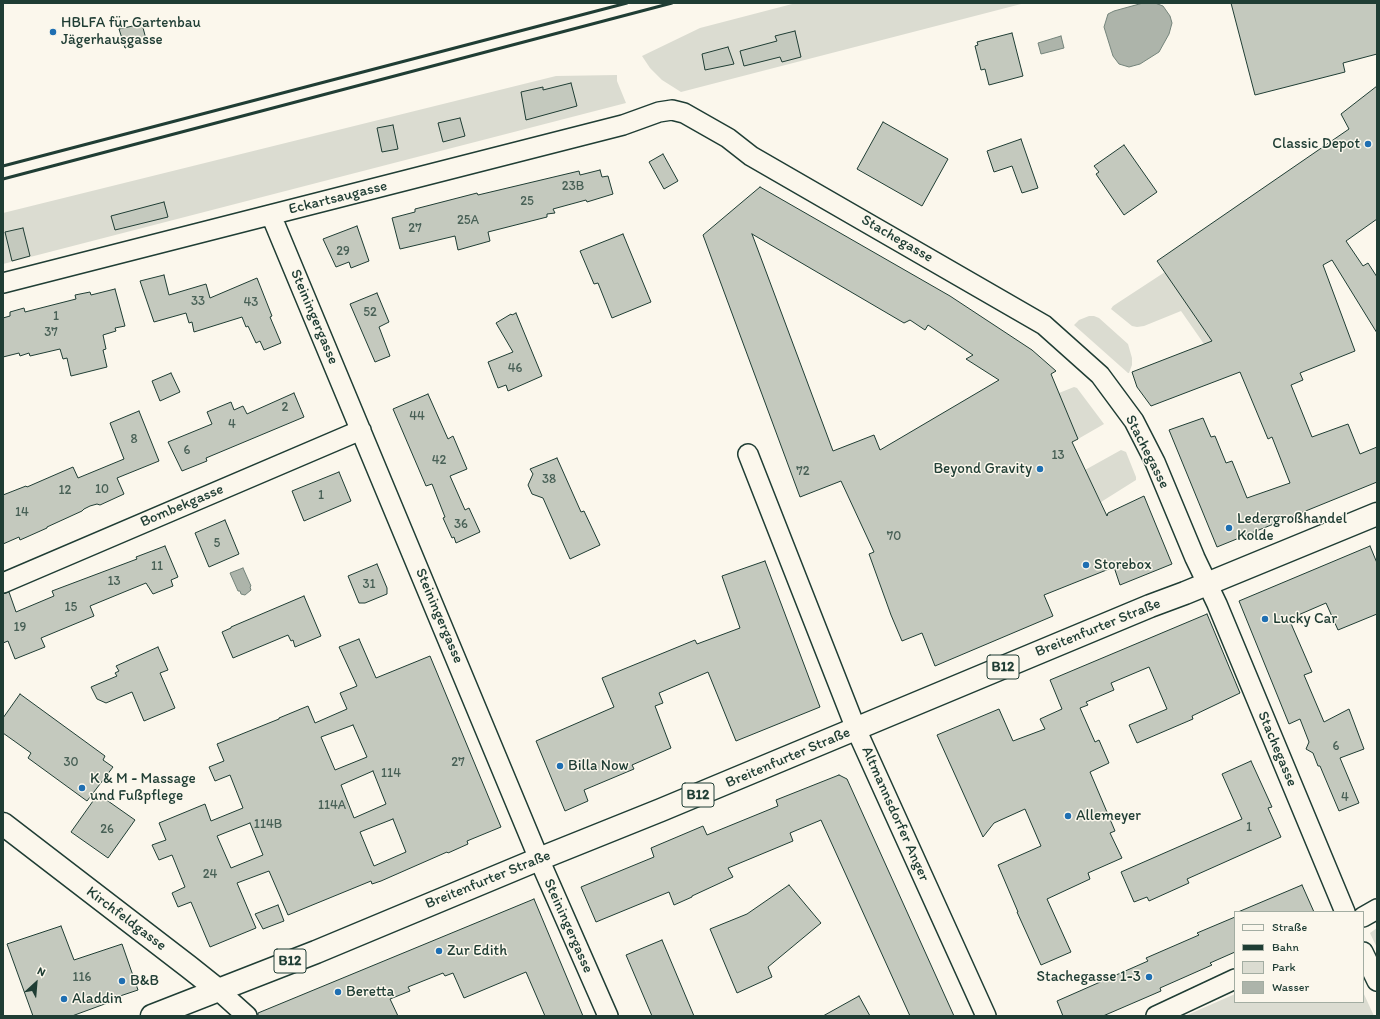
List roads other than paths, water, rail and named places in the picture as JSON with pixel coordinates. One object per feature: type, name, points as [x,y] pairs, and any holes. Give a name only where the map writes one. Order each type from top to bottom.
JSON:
[{"type":"main road","name":"Breitenfurter Straße","points":[[152,1016],[316,952],[1150,606],[1377,514]]},
{"type":"main road","name":"Kirchfeldgasse","points":[[3,824],[218,990]]},
{"type":"street","name":"Eckartsaugasse","points":[[3,283],[623,125],[659,112],[672,110]]},
{"type":"street","name":"Stachegasse","points":[[672,110],[684,113],[728,138],[751,156],[1044,325],[1100,375],[1134,421],[1155,462],[1217,604],[1345,911]]},
{"type":"street","name":"Steiningergasse","points":[[271,215],[362,430],[539,859],[608,1016]]},
{"type":"street","name":"Bombekgasse","points":[[3,583],[362,430]]},
{"type":"street","name":"Altmannsdorfer Anger","points":[[748,454],[856,729],[986,1016]]},
{"type":"street","points":[[1364,916],[1377,909]]},
{"type":"street","points":[[1364,954],[1377,981]]},
{"type":"street","points":[[1156,1016],[1234,979]]},
{"type":"street","name":"Kirchfeldgasse","points":[[218,990],[247,1016]]},
{"type":"water","points":[[1143,3],[1155,3],[1163,6],[1170,16],[1172,23],[1169,34],[1159,52],[1140,64],[1129,67],[1119,64],[1113,56],[1104,27],[1108,14]]},
{"type":"water","points":[[1061,36],[1064,48],[1041,54],[1038,43]]},
{"type":"water","points":[[243,568],[251,586],[251,590],[245,595],[238,591],[230,573]]},
{"type":"railway","points":[[3,166],[627,3]]},
{"type":"railway","points":[[3,179],[672,3]]},
{"type":"place","name":"HBLFA für Gartenbau Jägerhausgasse","points":[[53,32]]},
{"type":"place","name":"Classic Depot","points":[[1368,144]]},
{"type":"place","name":"Beyond Gravity","points":[[1040,469]]},
{"type":"place","name":"Ledergroßhandel Kolde","points":[[1229,528]]},
{"type":"place","name":"Storebox","points":[[1086,565]]},
{"type":"place","name":"Lucky Car","points":[[1265,619]]},
{"type":"place","name":"Billa Now","points":[[560,766]]},
{"type":"place","name":"K & M - Massage und Fußpflege","points":[[82,788]]},
{"type":"place","name":"Allemeyer","points":[[1068,816]]},
{"type":"place","name":"Zur Edith","points":[[439,951]]},
{"type":"place","name":"Stachegasse 1-3","points":[[1149,977]]},
{"type":"place","name":"B&B","points":[[122,981]]},
{"type":"place","name":"Beretta","points":[[338,992]]},
{"type":"place","name":"Aladdin","points":[[64,999]]}]
